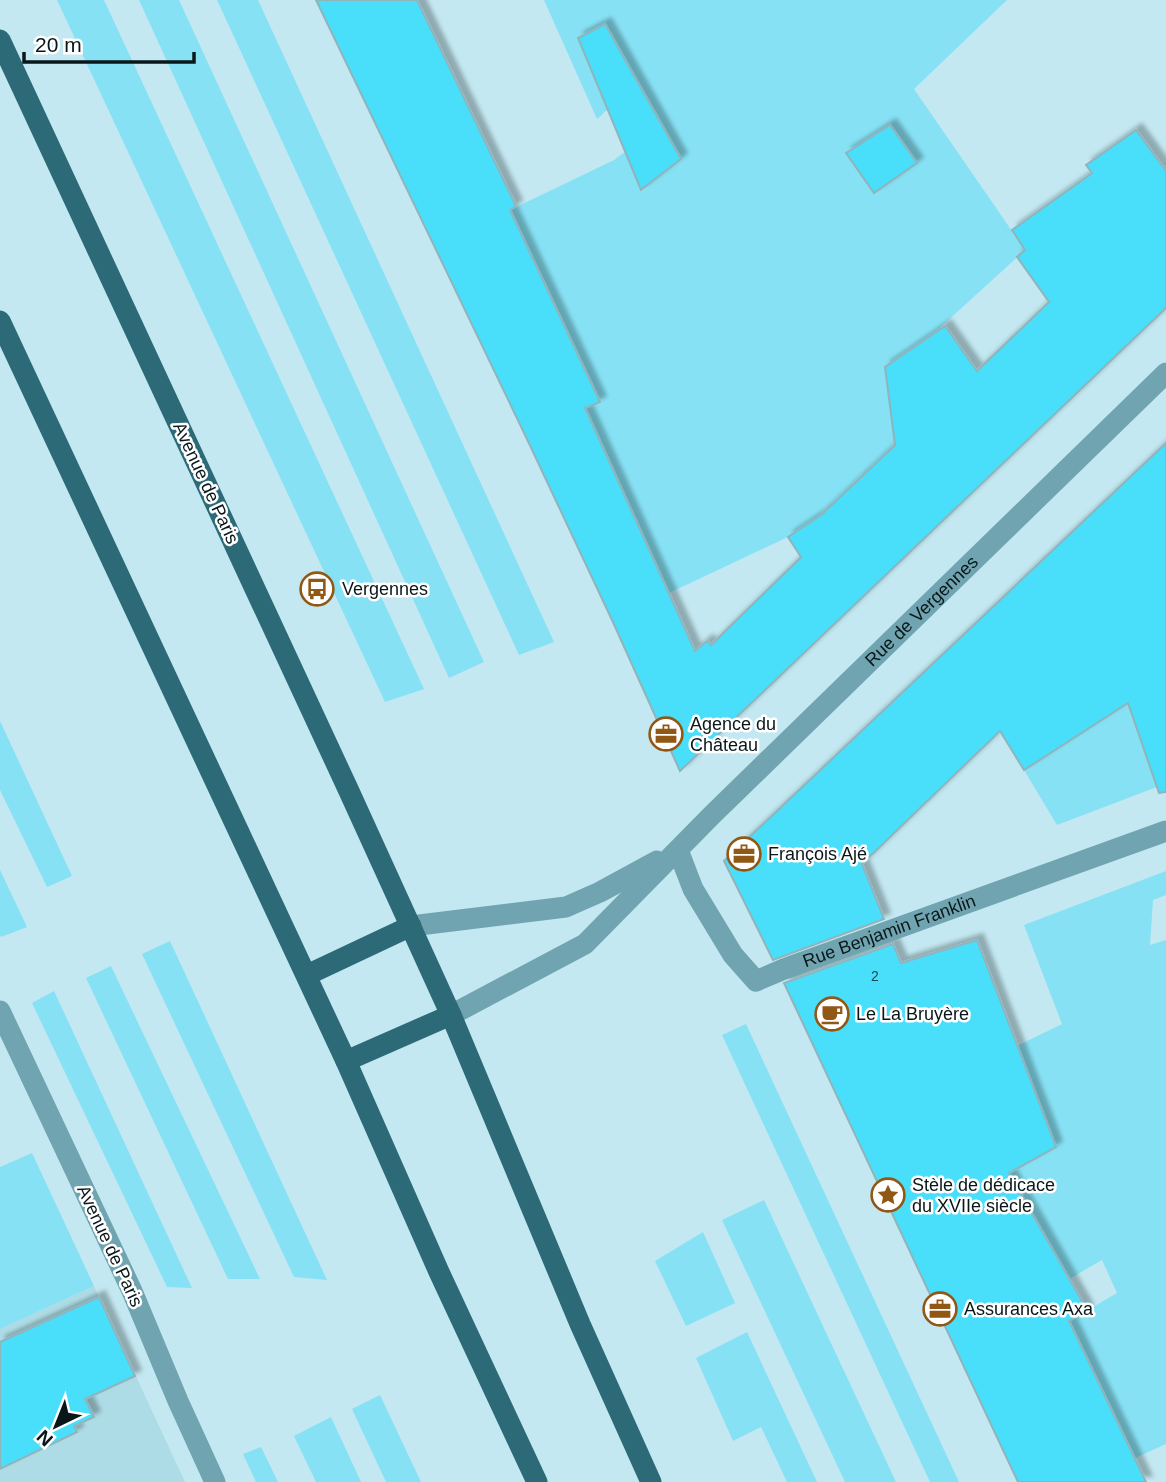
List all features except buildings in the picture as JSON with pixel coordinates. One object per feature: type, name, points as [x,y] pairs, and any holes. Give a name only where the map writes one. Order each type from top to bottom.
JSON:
[{"type":"main road","name":"Avenue de Paris","points":[[0,40],[411,926],[580,1324],[651,1482]]},
{"type":"main road","points":[[0,321],[307,975],[439,1272],[537,1482]]},
{"type":"main road","points":[[307,975],[411,926]]},
{"type":"main road","points":[[346,1061],[451,1015]]},
{"type":"street","name":"Rue de Vergennes","points":[[451,1015],[585,944],[1166,373]]},
{"type":"street","name":"Rue Benjamin Franklin","points":[[678,850],[693,890],[733,955],[756,981],[1166,831]]},
{"type":"street","name":"Rue de Vergennes","points":[[411,926],[566,907],[678,850]]},
{"type":"street","name":"Avenue de Paris","points":[[0,1011],[132,1291],[215,1482]]},
{"type":"shaded area","points":[[57,0],[104,0],[424,689],[385,702]]},
{"type":"shaded area","points":[[139,0],[179,0],[484,662],[449,678]]},
{"type":"shaded area","points":[[217,0],[258,0],[554,642],[519,655]]},
{"type":"shaded area","points":[[544,0],[1007,0],[914,89],[1025,250],[933,334],[961,374],[895,445],[826,512],[788,537],[669,593],[585,408],[600,401],[510,210],[614,160],[626,151],[642,190],[681,159],[641,88],[597,119]]},
{"type":"shaded area","points":[[1124,693],[1157,787],[1057,825],[1024,770],[1061,747]]},
{"type":"shaded area","points":[[0,721],[72,876],[47,887],[0,790]]},
{"type":"shaded area","points":[[0,870],[27,927],[1,937],[0,935]]},
{"type":"shaded area","points":[[1166,871],[1166,895],[1153,900],[1150,945],[1166,940],[1166,1444],[1135,1458],[1069,1321],[1117,1293],[1102,1260],[1045,1293],[1036,1221],[1022,1196],[1046,1181],[989,1214],[980,1190],[1056,1147],[1017,1046],[1062,1024],[1024,925]]},
{"type":"shaded area","points":[[170,941],[327,1280],[294,1277],[142,954]]},
{"type":"shaded area","points":[[111,966],[260,1279],[228,1279],[86,978]]},
{"type":"shaded area","points":[[54,991],[192,1288],[167,1287],[32,1003]]},
{"type":"shaded area","points":[[746,1024],[959,1482],[930,1482],[722,1035]]},
{"type":"shaded area","points":[[32,1153],[94,1286],[0,1329],[0,1167]]},
{"type":"shaded area","points":[[764,1200],[896,1482],[845,1482],[722,1220]]},
{"type":"shaded area","points":[[703,1232],[735,1303],[686,1326],[655,1261]]},
{"type":"shaded area","points":[[94,1286],[185,1482],[0,1482],[0,1329]]},
{"type":"shaded area","points":[[747,1332],[817,1482],[787,1482],[761,1427],[733,1441],[696,1358]]},
{"type":"shaded area","points":[[380,1395],[421,1482],[386,1482],[352,1409]]},
{"type":"shaded area","points":[[331,1417],[361,1482],[316,1482],[294,1436]]},
{"type":"shaded area","points":[[261,1447],[278,1482],[256,1482],[243,1454]]},
{"type":"place","name":"Vergennes","points":[[317,589]]},
{"type":"place","name":"Agence du Château","points":[[666,734]]},
{"type":"place","name":"François Ajé","points":[[744,854]]},
{"type":"place","name":"Le La Bruyère","points":[[832,1014]]},
{"type":"place","name":"Stèle de dédicace du XVIIe siècle","points":[[888,1195]]},
{"type":"place","name":"Assurances Axa","points":[[940,1309]]}]
